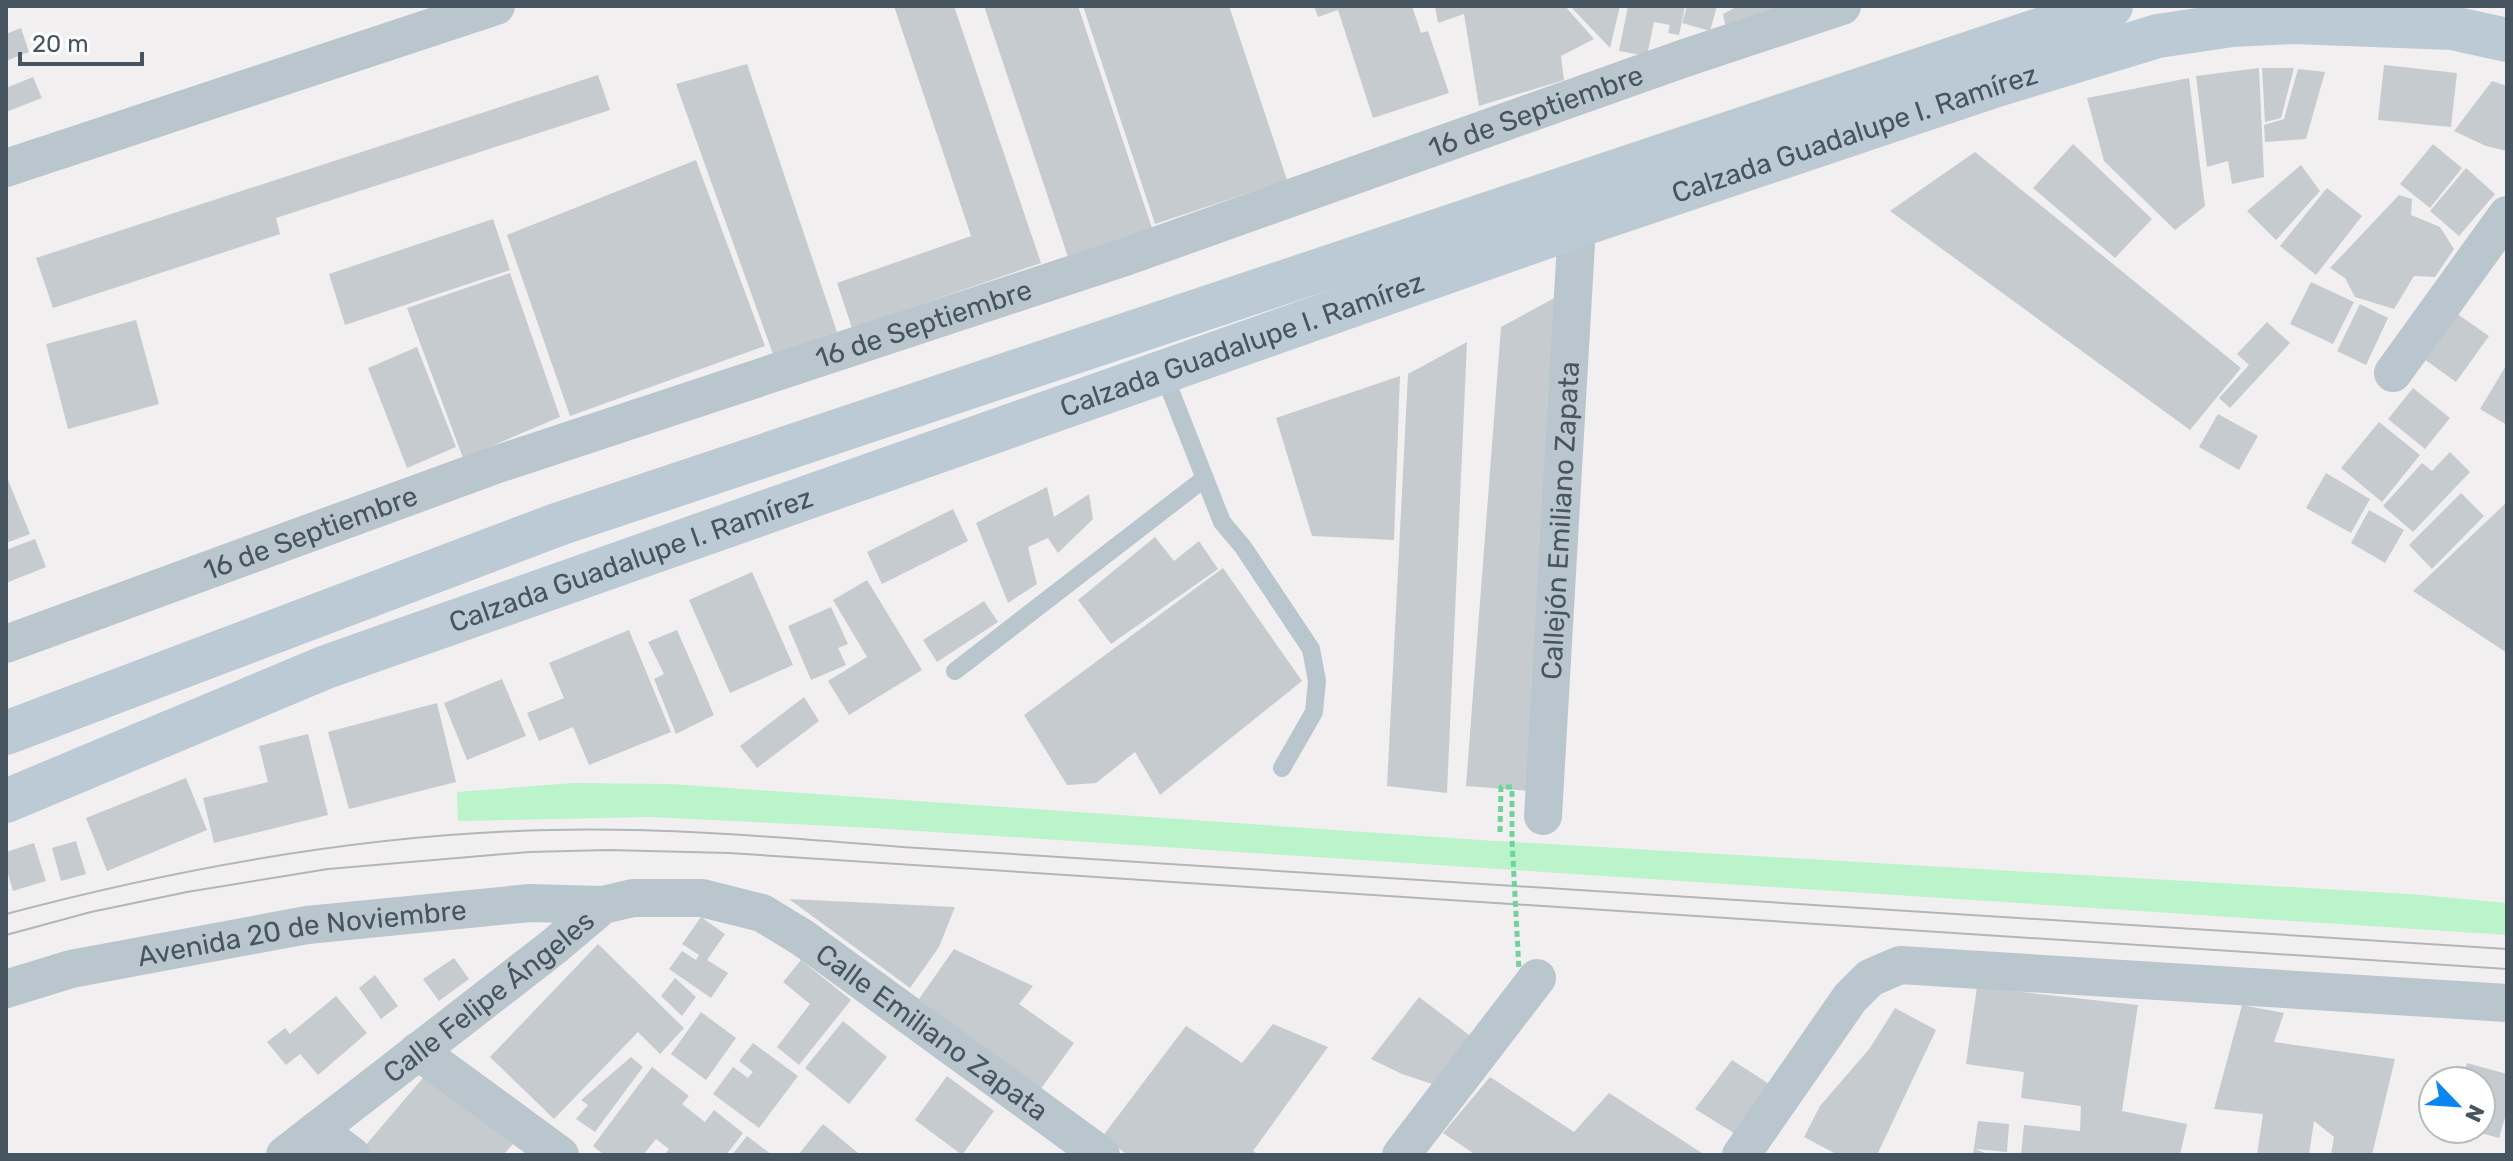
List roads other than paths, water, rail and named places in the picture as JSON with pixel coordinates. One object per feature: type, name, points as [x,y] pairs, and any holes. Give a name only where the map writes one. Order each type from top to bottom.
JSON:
[{"type":"main road","name":"Calzada Guadalupe I. Ramírez","points":[[6,733],[559,524],[2111,6]]},
{"type":"main road","name":"Calzada Guadalupe I. Ramírez","points":[[6,801],[326,667],[1577,226],[1997,85],[2158,36],[2232,25],[2294,22],[2452,28],[2507,40]]},
{"type":"street","points":[[6,168],[496,6]]},
{"type":"street","name":"16 de Septiembre","points":[[6,644],[498,464],[1122,258],[1682,59],[1842,6]]},
{"type":"street","points":[[2393,373],[2507,215]]},
{"type":"street","name":"Callejón Emiliano Zapata","points":[[1543,816],[1577,226]]},
{"type":"street","name":"Calle Felipe Ángeles","points":[[285,1155],[603,905],[633,898],[702,898],[762,913]]},
{"type":"street","name":"Avenida 20 de Noviembre","points":[[6,989],[71,969],[307,925],[530,903],[603,905]]},
{"type":"street","name":"Calle Emiliano Zapata","points":[[762,913],[803,938],[1101,1155]]},
{"type":"street","points":[[1741,1155],[1850,998],[1870,978],[1900,965],[2507,1003]]},
{"type":"street","points":[[1401,1155],[1528,974]]},
{"type":"street","points":[[418,1051],[560,1155]]},
{"type":"street","points":[[317,1130],[351,1155]]},
{"type":"lane","points":[[1163,372],[1222,522],[1243,547],[1311,649],[1317,681],[1314,712],[1282,768]]},
{"type":"lane","points":[[955,671],[1205,478]]},
{"type":"tram line","points":[[6,914],[208,868],[344,846],[481,833],[638,830],[2507,949]]},
{"type":"tram line","points":[[6,935],[91,912],[187,892],[328,869],[529,852],[609,850],[729,853],[2507,969]]}]
